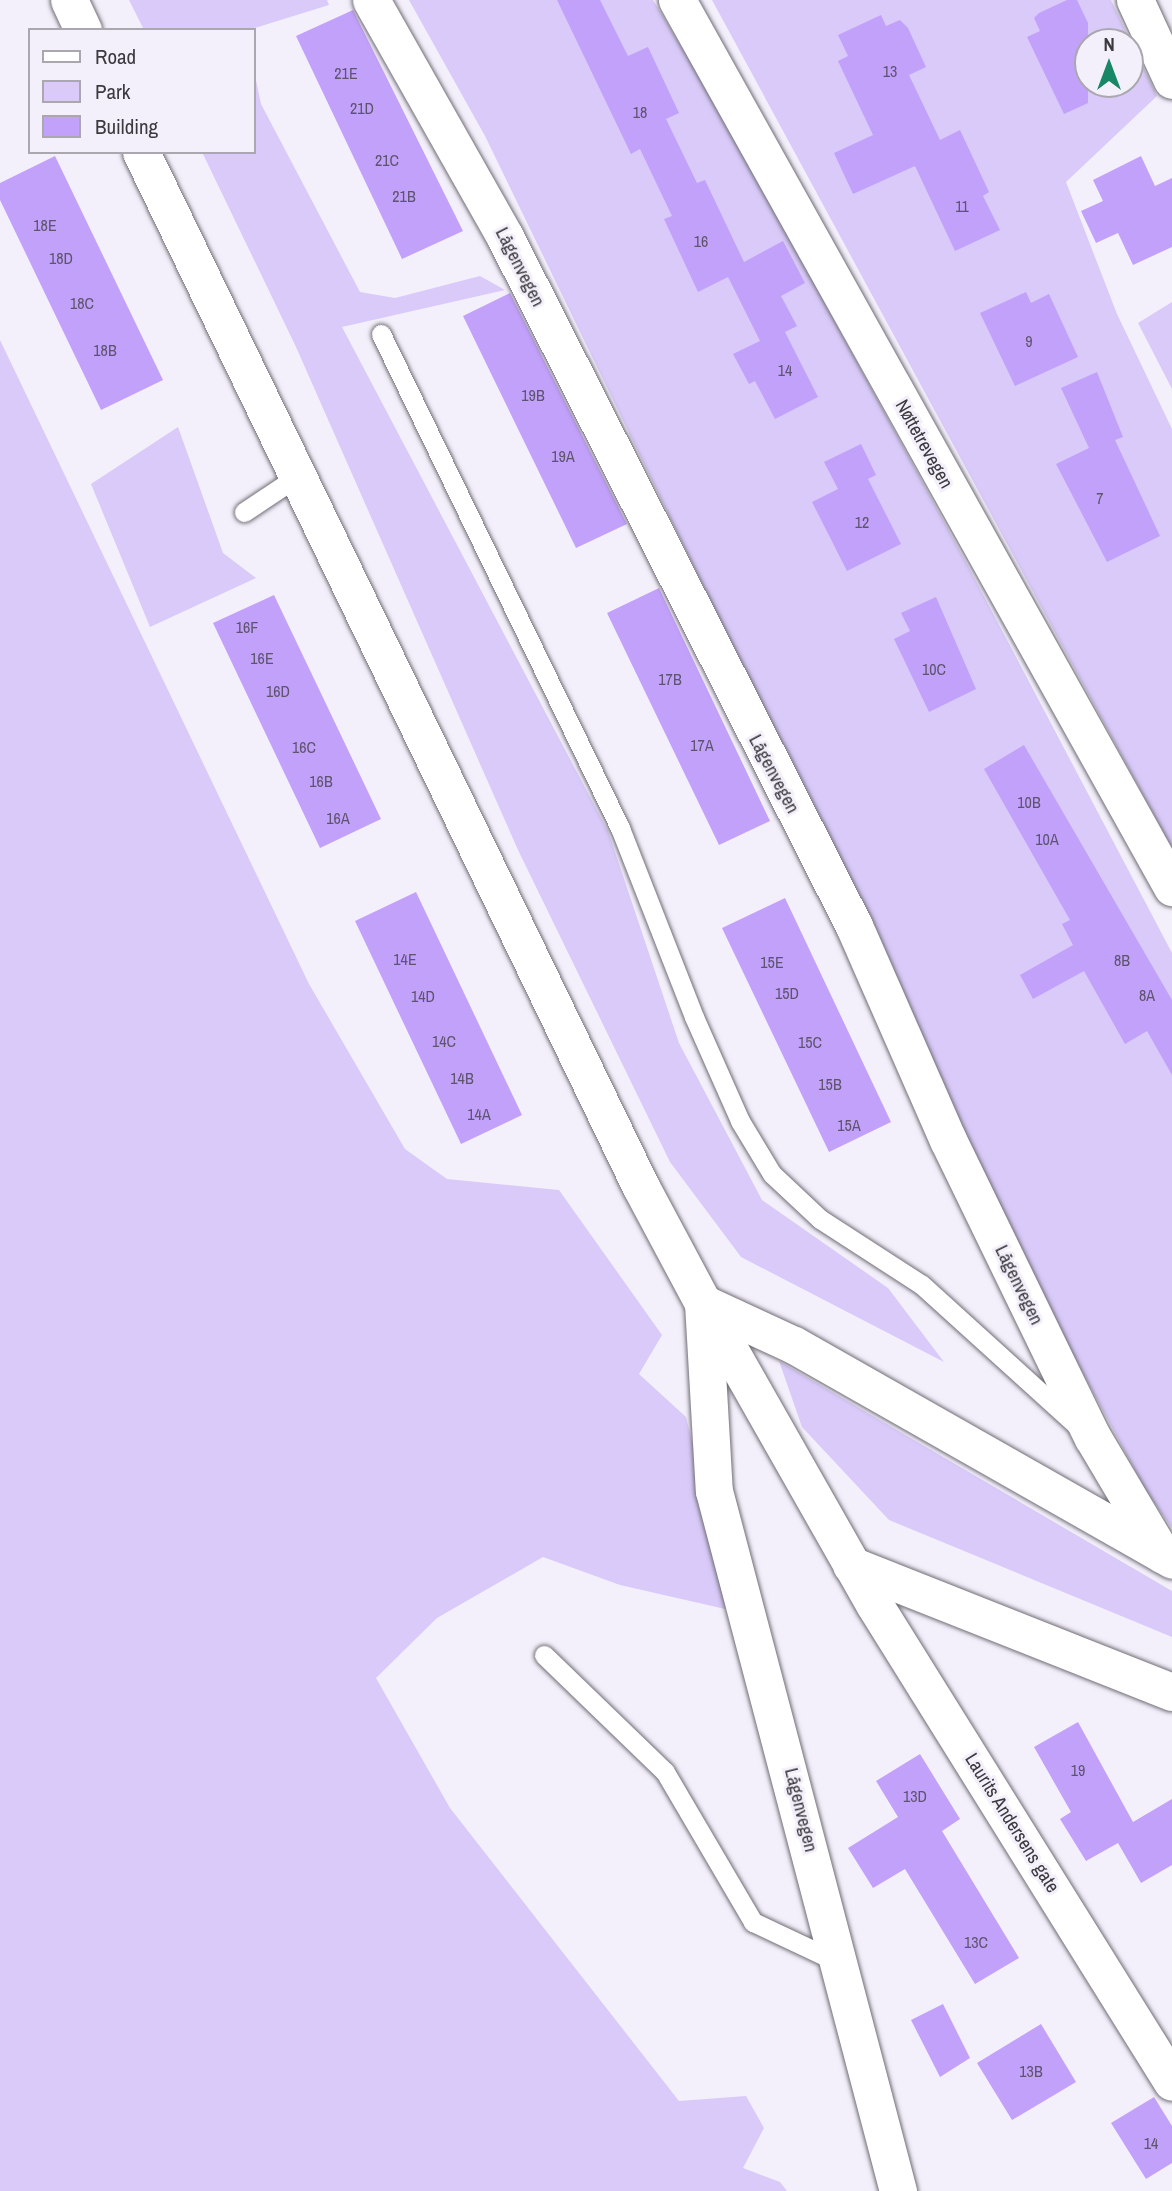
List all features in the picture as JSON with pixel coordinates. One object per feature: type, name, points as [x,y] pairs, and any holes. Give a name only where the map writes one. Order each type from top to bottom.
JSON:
[{"type":"street","points":[[69,0],[82,28]]},
{"type":"street","name":"Lågenvegen","points":[[371,0],[505,237],[854,926],[948,1140],[1093,1438],[1167,1557]]},
{"type":"street","name":"Nøttetrevegen","points":[[677,0],[1172,887]]},
{"type":"street","points":[[1135,0],[1172,80]]},
{"type":"street","name":"Lågenvegen","points":[[142,154],[295,478],[703,1303],[714,1491],[898,2191]]},
{"type":"street","name":"Lågenvegen","points":[[703,1303],[794,1345],[1167,1557]]},
{"type":"street","name":"Laurits Andersens gate","points":[[703,1303],[851,1565],[1172,2082]]},
{"type":"street","points":[[851,1565],[1172,1692]]},
{"type":"lane","points":[[381,334],[620,828],[710,1051],[772,1174],[820,1219],[922,1285],[1053,1408],[1093,1438]]},
{"type":"lane","points":[[244,512],[295,478]]},
{"type":"lane","points":[[544,1655],[665,1772],[753,1922],[838,1962]]},
{"type":"green space","points":[[129,0],[327,0],[329,5],[254,28],[143,28]]},
{"type":"green space","points":[[409,0],[653,0],[714,100],[967,564],[1172,953],[1172,1528],[1146,1491],[999,1216],[827,841],[485,136]]},
{"type":"green space","points":[[712,0],[1111,0],[1124,28],[1074,28],[1074,98],[1144,98],[1144,69],[1157,96],[1066,182],[1117,314],[1172,429],[1172,848]]},
{"type":"green space","points":[[256,80],[261,104],[360,292],[395,298],[480,276],[505,290],[342,327],[608,831],[679,1043],[762,1200],[888,1288],[944,1362],[741,1257],[670,1162],[518,850],[296,347],[203,154],[256,154]]},
{"type":"green space","points":[[1172,302],[1172,389],[1138,323]]},
{"type":"green space","points":[[0,340],[309,984],[405,1149],[447,1179],[559,1190],[662,1335],[639,1374],[686,1417],[734,1611],[620,1585],[543,1557],[437,1618],[376,1678],[450,1808],[679,2101],[746,2096],[764,2128],[743,2168],[780,2182],[787,2191],[0,2191]]},
{"type":"green space","points":[[178,427],[223,553],[256,578],[150,627],[91,484]]},
{"type":"green space","points":[[779,1361],[1172,1591],[1172,1637],[889,1520],[802,1427]]},
{"type":"building","points":[[557,0],[600,0],[628,56],[648,47],[679,113],[666,119],[697,183],[705,180],[744,262],[783,241],[805,283],[781,296],[797,326],[785,332],[818,397],[775,419],[755,381],[749,384],[733,354],[760,341],[728,277],[698,292],[664,219],[672,216],[640,149],[631,154]]},
{"type":"building","points":[[1067,0],[1077,0],[1088,23],[1088,28],[1074,28],[1074,98],[1088,98],[1088,103],[1064,114],[1027,37],[1040,31],[1034,18]]},
{"type":"building","points":[[353,10],[463,231],[402,259],[296,36]]},
{"type":"building","points":[[881,15],[886,26],[900,20],[908,28],[926,67],[909,75],[940,140],[960,130],[989,192],[983,196],[1000,230],[955,251],[915,166],[853,194],[834,153],[873,135],[838,61],[848,56],[838,35]]},
{"type":"building","points":[[55,156],[163,380],[101,410],[0,200],[0,183]]},
{"type":"building","points":[[1141,156],[1155,186],[1172,178],[1172,247],[1133,265],[1118,233],[1096,243],[1081,211],[1103,201],[1093,180]]},
{"type":"building","points":[[1026,292],[1031,303],[1049,294],[1078,357],[1015,386],[980,313]]},
{"type":"building","points":[[510,293],[627,524],[576,548],[463,316]]},
{"type":"building","points":[[1097,372],[1123,437],[1115,440],[1160,536],[1107,562],[1056,464],[1089,448],[1061,388]]},
{"type":"building","points":[[861,444],[876,475],[868,479],[901,544],[847,571],[812,502],[838,489],[824,462]]},
{"type":"building","points":[[659,588],[770,821],[719,845],[607,613]]},
{"type":"building","points":[[274,595],[381,819],[320,848],[213,623]]},
{"type":"building","points":[[936,597],[976,689],[929,712],[894,639],[910,631],[901,613]]},
{"type":"building","points":[[1024,745],[1172,1000],[1172,1075],[1147,1031],[1125,1044],[1084,971],[1033,999],[1020,975],[1073,945],[1062,924],[1070,920],[984,769]]},
{"type":"building","points":[[416,892],[522,1115],[461,1144],[355,921]]},
{"type":"building","points":[[785,898],[891,1122],[829,1152],[722,928]]},
{"type":"building","points":[[1078,1722],[1133,1822],[1172,1799],[1172,1865],[1141,1883],[1118,1843],[1086,1861],[1060,1819],[1071,1812],[1034,1747]]},
{"type":"building","points":[[920,1754],[960,1819],[942,1831],[1019,1958],[975,1984],[905,1869],[873,1888],[848,1848],[898,1817],[876,1781]]},
{"type":"building","points":[[943,2004],[970,2058],[940,2077],[911,2020]]},
{"type":"building","points":[[1041,2024],[1076,2082],[1012,2120],[977,2063]]},
{"type":"building","points":[[1154,2097],[1172,2126],[1172,2163],[1146,2179],[1111,2123]]}]
